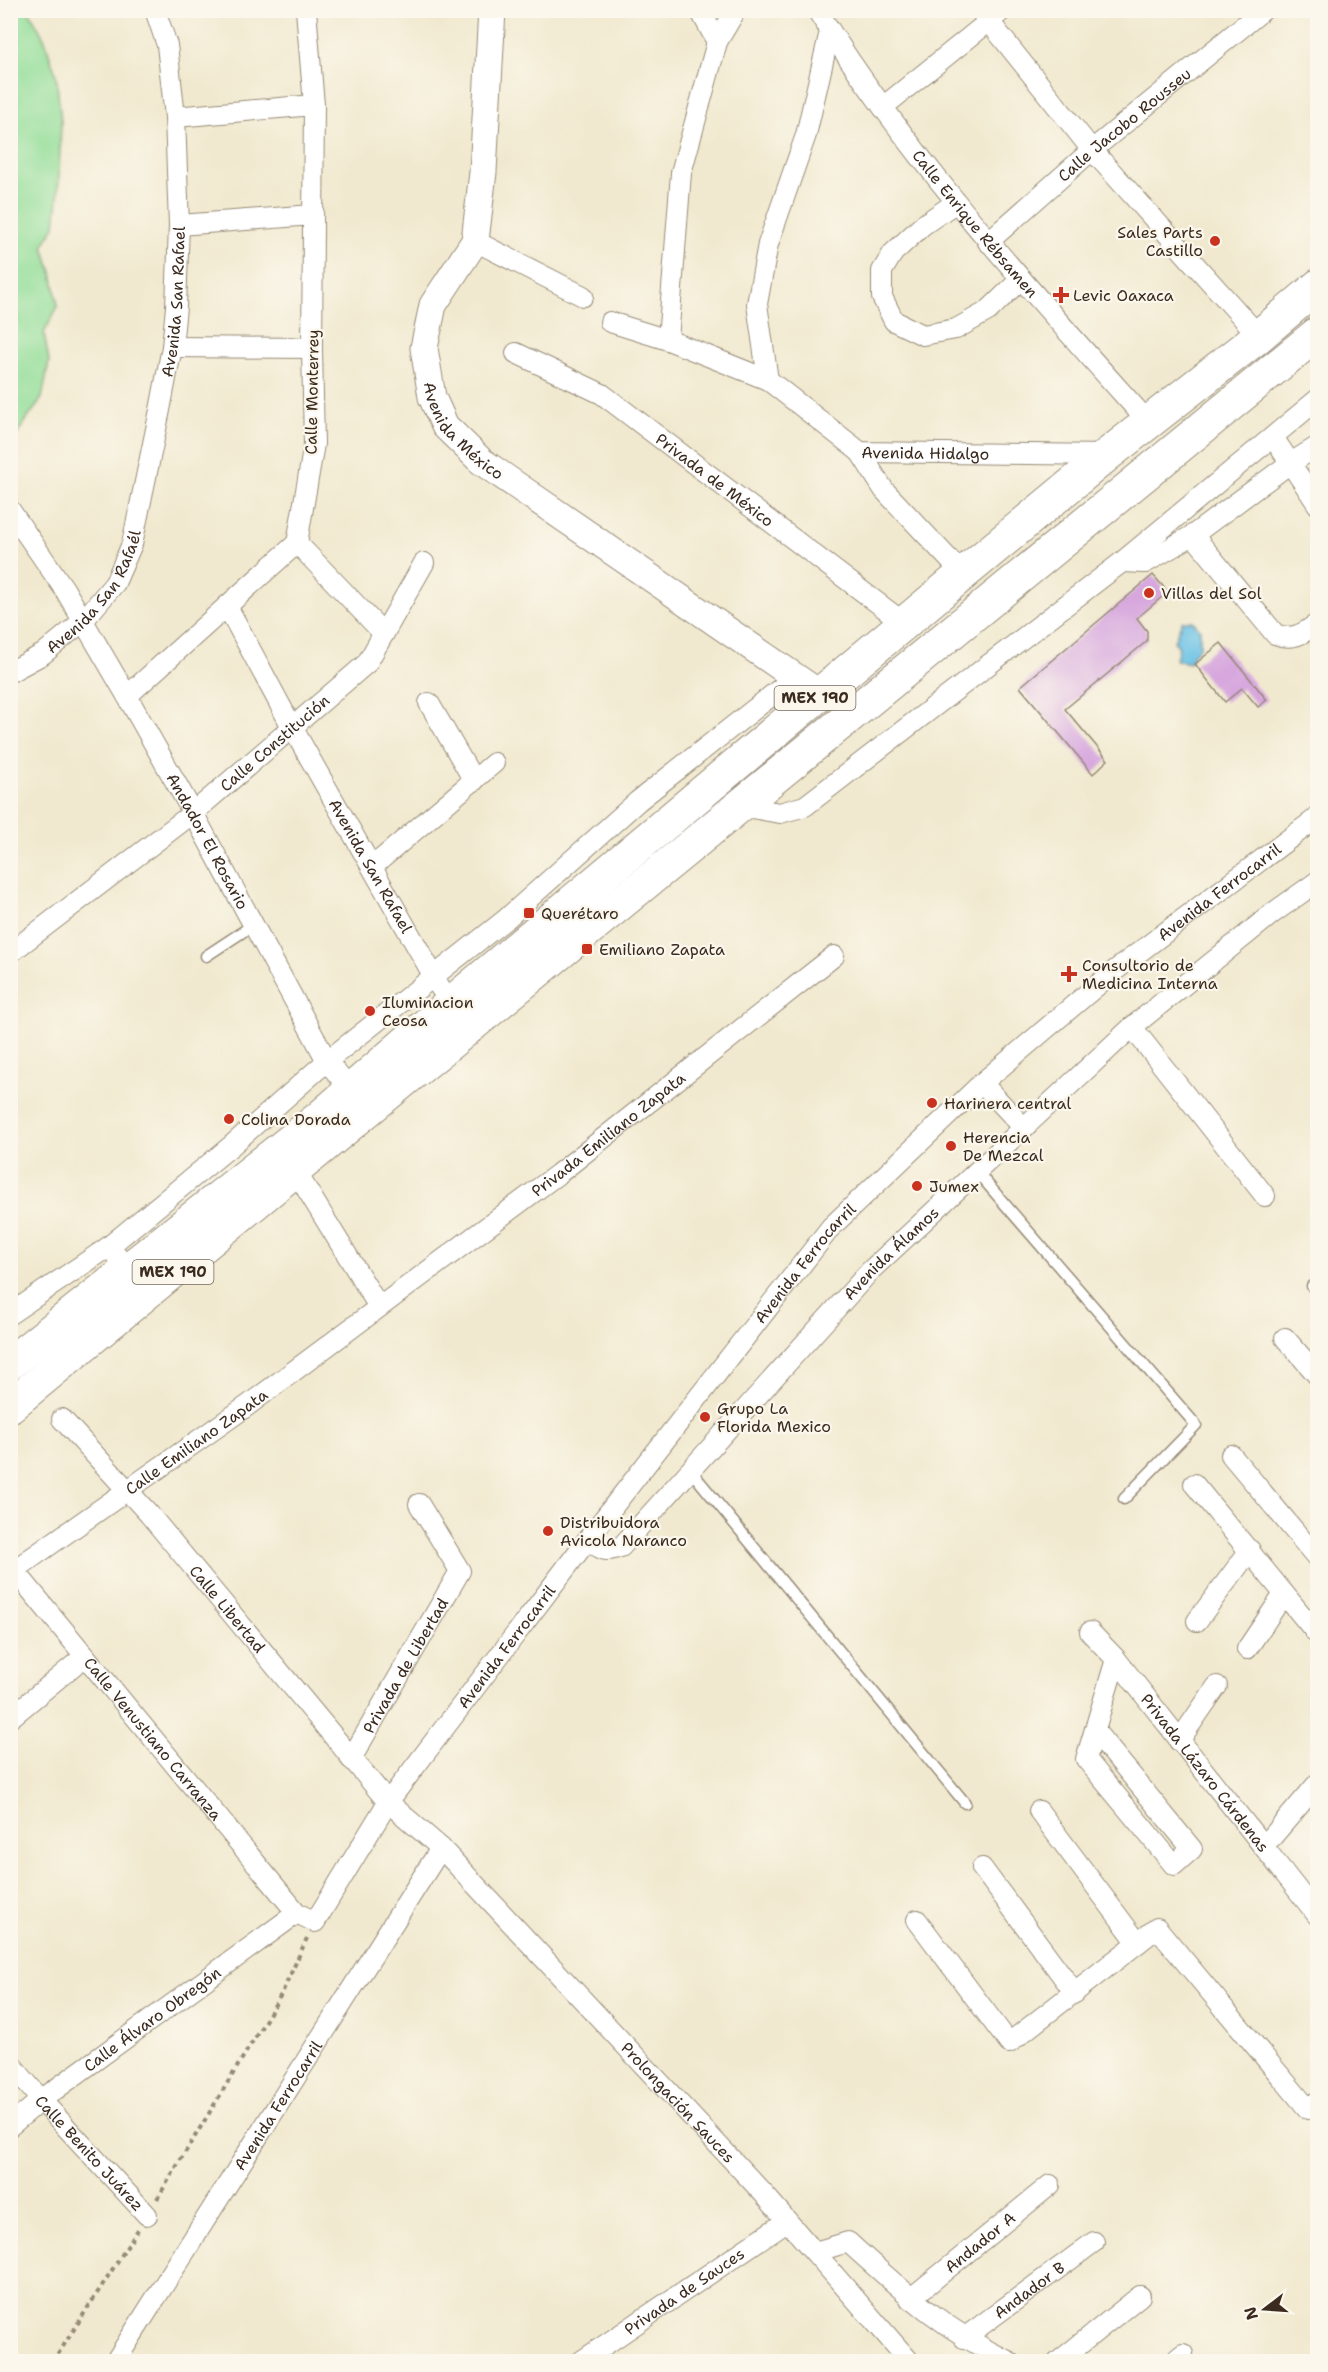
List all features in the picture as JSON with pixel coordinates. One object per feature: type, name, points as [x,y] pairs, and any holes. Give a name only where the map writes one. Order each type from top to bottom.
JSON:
[{"type":"highway","name":"MEX 190","points":[[10,1363],[119,1257],[319,1119],[351,1091],[442,991],[808,686],[904,623],[1107,455],[1259,336],[1317,286]]},
{"type":"highway","name":"MEX 190","points":[[10,1406],[1317,333]]},
{"type":"street","name":"Avenida San Rafael","points":[[143,486],[172,347],[177,307],[179,225],[175,117],[167,45],[155,10]]},
{"type":"street","name":"Calle Monterrey","points":[[297,543],[314,444],[312,348],[314,105],[306,10]]},
{"type":"street","name":"Avenida México","points":[[492,10],[483,172],[476,241],[433,305],[424,348],[432,397],[445,426],[481,461],[808,686]]},
{"type":"street","points":[[700,10],[717,42]]},
{"type":"street","points":[[668,340],[681,173],[717,42],[736,10]]},
{"type":"street","name":"Calle Enrique Rébsamen","points":[[817,10],[883,107],[955,202],[1149,423]]},
{"type":"street","name":"Calle Jacobo Rousseu","points":[[988,242],[1092,150],[1263,10]]},
{"type":"street","points":[[883,107],[991,14],[1092,150],[1259,336]]},
{"type":"street","points":[[768,380],[757,304],[768,244],[806,135],[830,31]]},
{"type":"street","points":[[175,117],[314,105]]},
{"type":"street","points":[[955,202],[923,225],[893,253],[882,271],[882,297],[894,321],[923,335],[956,329],[988,311],[1021,279]]},
{"type":"street","points":[[179,225],[313,215]]},
{"type":"street","points":[[476,241],[583,296]]},
{"type":"street","name":"Avenida Hidalgo","points":[[610,322],[668,340],[768,380],[860,452],[1107,455]]},
{"type":"street","points":[[172,347],[312,348]]},
{"type":"street","name":"Privada de México","points":[[516,353],[602,394],[904,623]]},
{"type":"street","points":[[740,806],[780,813],[805,806],[1122,562],[1317,399]]},
{"type":"street","points":[[1273,437],[1317,505]]},
{"type":"street","points":[[1122,562],[1145,563],[1193,536],[1289,464],[1317,446]]},
{"type":"street","points":[[860,452],[884,490],[963,574]]},
{"type":"street","name":"Avenida San Rafaél","points":[[10,672],[43,654],[83,621],[114,583],[132,544],[143,486]]},
{"type":"street","name":"Andador El Rosario","points":[[10,510],[65,590],[193,813],[327,1061],[351,1091]]},
{"type":"street","points":[[1193,536],[1275,634],[1287,639],[1304,633],[1317,623]]},
{"type":"street","points":[[127,696],[297,543],[384,634]]},
{"type":"street","name":"Calle Constitución","points":[[10,953],[193,813],[368,663],[424,563]]},
{"type":"street","points":[[227,606],[292,727]]},
{"type":"street","points":[[429,703],[474,781]]},
{"type":"street","name":"Avenida San Rafael","points":[[292,727],[442,991]]},
{"type":"street","points":[[372,867],[494,763]]},
{"type":"street","name":"Avenida Ferrocarril","points":[[315,1922],[388,1802],[588,1539],[831,1227],[982,1083],[1113,972],[1317,817]]},
{"type":"street","name":"Avenida Álamos","points":[[588,1539],[601,1550],[610,1551],[621,1547],[871,1270],[1132,1027],[1273,913],[1317,881]]},
{"type":"street","name":"Privada Emiliano Zapata","points":[[379,1307],[558,1174],[834,956]]},
{"type":"street","points":[[10,1314],[119,1257],[231,1146],[327,1061],[442,991]]},
{"type":"street","points":[[1132,1027],[1265,1196]]},
{"type":"street","points":[[982,1083],[1024,1128]]},
{"type":"street","points":[[295,1170],[379,1307]]},
{"type":"street","name":"Calle Emiliano Zapata","points":[[12,1569],[247,1406],[379,1307]]},
{"type":"street","points":[[1285,1338],[1317,1376]]},
{"type":"street","name":"Calle Libertad","points":[[62,1419],[127,1490],[388,1802]]},
{"type":"street","points":[[1231,1455],[1317,1559]]},
{"type":"street","points":[[1194,1484],[1317,1635]]},
{"type":"street","name":"Privada de Libertad","points":[[351,1759],[460,1572],[418,1504]]},
{"type":"street","points":[[1197,1621],[1250,1550]]},
{"type":"street","name":"Calle Venustiano Carranza","points":[[12,1569],[297,1913]]},
{"type":"street","points":[[1247,1649],[1284,1594]]},
{"type":"street","name":"Privada Lázaro Cárdenas","points":[[1090,1632],[1116,1659],[1317,1916]]},
{"type":"street","points":[[10,1718],[85,1656]]},
{"type":"street","points":[[1095,1731],[1192,1848],[1174,1865],[1086,1759],[1116,1659]]},
{"type":"street","points":[[1179,1741],[1217,1686]]},
{"type":"street","points":[[1262,1845],[1272,1837],[1317,1783]]},
{"type":"street","name":"Prolongación Sauces","points":[[388,1802],[441,1848],[787,2221],[910,2361]]},
{"type":"street","points":[[1039,1811],[1138,1943]]},
{"type":"street","name":"Avenida Ferrocarril","points":[[115,2361],[441,1848]]},
{"type":"street","points":[[982,1868],[1075,1993]]},
{"type":"street","points":[[297,1913],[315,1922]]},
{"type":"street","name":"Calle Álvaro Obregón","points":[[10,2126],[41,2100],[297,1913]]},
{"type":"street","points":[[917,1920],[1009,2043],[1157,1928],[1308,2109],[1317,2101]]},
{"type":"street","name":"Calle Benito Juárez","points":[[10,2062],[41,2100],[147,2215]]},
{"type":"street","name":"Andador A","points":[[910,2299],[1050,2185]]},
{"type":"street","name":"Privada de Sauces","points":[[580,2361],[787,2221]]},
{"type":"street","points":[[815,2252],[848,2242],[910,2299],[964,2338],[1010,2361]]},
{"type":"street","name":"Andador B","points":[[964,2338],[1094,2242]]},
{"type":"street","points":[[1058,2361],[1140,2296]]},
{"type":"lane","points":[[206,956],[253,925]]},
{"type":"lane","points":[[977,1172],[1196,1425],[1124,1499]]},
{"type":"lane","points":[[685,1477],[964,1803]]},
{"type":"path","points":[[53,2361],[147,2215],[282,1993],[315,1922]]},
{"type":"green space","points":[[10,11],[29,11],[44,38],[56,75],[61,121],[55,226],[43,247],[52,272],[58,306],[44,333],[49,362],[42,398],[20,429],[11,449]]},
{"type":"water","points":[[1182,621],[1193,621],[1200,630],[1200,647],[1193,654],[1190,663],[1176,660],[1179,647],[1174,641]]},
{"type":"building","points":[[1153,575],[1168,592],[1137,618],[1147,631],[1147,641],[1065,709],[1108,760],[1093,774],[1020,687]]},
{"type":"building","points":[[1221,643],[1267,700],[1258,707],[1242,688],[1225,702],[1195,664]]},
{"type":"place","name":"Sales Parts Castillo","points":[[1215,241]]},
{"type":"place","name":"Levic Oaxaca","points":[[1061,295]]},
{"type":"place","name":"Villas del Sol","points":[[1149,593]]},
{"type":"place","name":"Querétaro","points":[[529,913]]},
{"type":"place","name":"Emiliano Zapata","points":[[587,949]]},
{"type":"place","name":"Consultorio de Medicina Interna","points":[[1069,974]]},
{"type":"place","name":"Iluminacion Ceosa","points":[[370,1011]]},
{"type":"place","name":"Harinera central","points":[[932,1103]]},
{"type":"place","name":"Colina Dorada","points":[[229,1119]]},
{"type":"place","name":"Herencia De Mezcal","points":[[951,1146]]},
{"type":"place","name":"Jumex","points":[[917,1186]]},
{"type":"place","name":"Grupo La Florida Mexico","points":[[705,1417]]},
{"type":"place","name":"Distribuidora Avicola Naranco","points":[[548,1531]]}]
